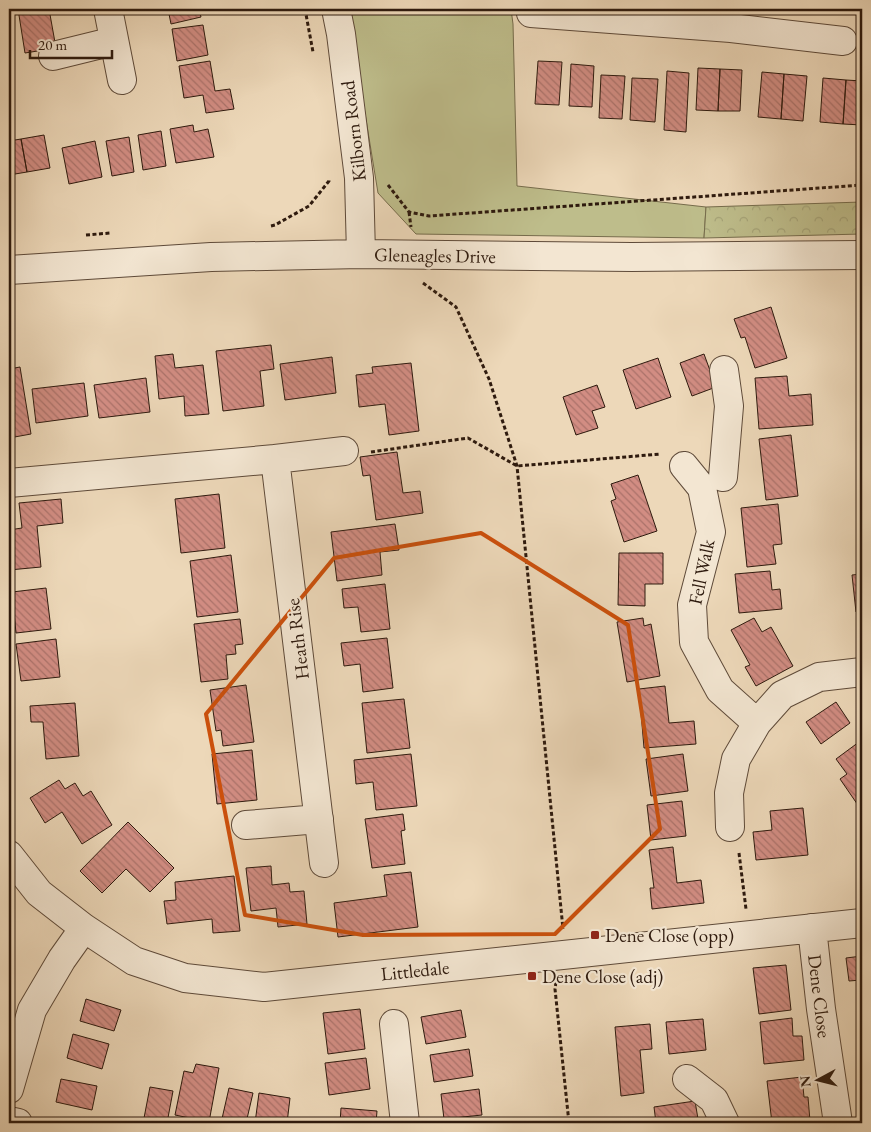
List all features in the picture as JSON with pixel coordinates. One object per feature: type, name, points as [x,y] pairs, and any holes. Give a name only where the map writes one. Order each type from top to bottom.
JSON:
[{"type":"street","points":[[108,9],[122,80]]},
{"type":"street","name":"Kilborn Road","points":[[336,9],[341,34],[359,178],[361,254]]},
{"type":"street","points":[[531,13],[572,12],[732,18],[843,41]]},
{"type":"street","points":[[53,56],[114,41]]},
{"type":"street","name":"Gleneagles Drive","points":[[9,270],[211,257],[361,254],[632,257],[862,255]]},
{"type":"street","points":[[721,478],[729,406],[724,370]]},
{"type":"street","points":[[9,483],[344,451]]},
{"type":"street","name":"Heath Rise","points":[[275,459],[324,863]]},
{"type":"street","name":"Fell Walk","points":[[684,466],[721,478],[692,606],[694,642],[720,690],[757,723]]},
{"type":"street","points":[[730,827],[729,793],[736,759],[757,723],[782,695],[819,677],[862,672]]},
{"type":"street","points":[[246,825],[319,819]]},
{"type":"street","name":"Littledale","points":[[9,855],[39,893],[84,928],[134,961],[184,978],[264,987],[862,923]]},
{"type":"street","points":[[9,1089],[32,1010],[62,959],[84,928]]},
{"type":"street","name":"Dene Close","points":[[812,928],[821,1009],[838,1123]]},
{"type":"street","points":[[394,1024],[405,1123]]},
{"type":"street","points":[[687,1079],[714,1100],[725,1123]]},
{"type":"street","points":[[9,1121],[18,1123]]},
{"type":"path","points":[[305,9],[313,55]]},
{"type":"path","points":[[265,226],[274,225],[309,206],[329,182],[328,172]]},
{"type":"path","points":[[359,178],[381,176],[409,212],[429,216],[862,185]]},
{"type":"path","points":[[85,235],[113,233]]},
{"type":"path","points":[[420,280],[456,307],[489,379],[517,466],[563,926],[555,989],[569,1123]]},
{"type":"path","points":[[344,451],[356,454],[468,438],[517,466],[667,453],[684,466]]},
{"type":"path","points":[[730,827],[737,838],[748,935]]},
{"type":"highlighted area","points":[[481,533],[628,625],[660,829],[555,934],[363,935],[245,915],[206,714],[334,558]]},
{"type":"green space","points":[[348,9],[511,9],[517,186],[706,207],[704,238],[416,234],[378,193]]},
{"type":"green space","points":[[862,202],[862,234],[704,238],[706,207]]},
{"type":"building","points":[[18,9],[49,9],[56,48],[25,53]]},
{"type":"building","points":[[168,9],[199,9],[201,17],[171,24]]},
{"type":"building","points":[[203,25],[208,55],[177,61],[172,29]]},
{"type":"building","points":[[210,61],[215,91],[230,89],[234,109],[206,113],[203,95],[184,98],[179,66]]},
{"type":"building","points":[[538,61],[562,62],[559,105],[535,104]]},
{"type":"building","points":[[571,64],[594,66],[592,107],[569,106]]},
{"type":"building","points":[[698,68],[720,69],[718,111],[696,110]]},
{"type":"building","points":[[720,69],[742,70],[740,111],[718,111]]},
{"type":"building","points":[[667,71],[689,73],[686,132],[664,130]]},
{"type":"building","points":[[762,72],[784,74],[781,119],[758,117]]},
{"type":"building","points":[[784,74],[807,76],[803,121],[781,119]]},
{"type":"building","points":[[601,75],[625,76],[622,119],[599,118]]},
{"type":"building","points":[[632,78],[658,79],[655,122],[630,120]]},
{"type":"building","points":[[823,78],[846,80],[843,124],[820,122]]},
{"type":"building","points":[[846,80],[862,81],[862,125],[843,124]]},
{"type":"building","points":[[193,125],[194,132],[208,129],[214,157],[176,163],[170,129]]},
{"type":"building","points":[[161,131],[166,166],[143,170],[138,135]]},
{"type":"building","points":[[44,135],[50,168],[27,172],[21,139]]},
{"type":"building","points":[[129,137],[134,172],[112,176],[106,141]]},
{"type":"building","points":[[21,139],[27,172],[9,175],[9,141]]},
{"type":"building","points":[[95,141],[102,177],[69,184],[62,148]]},
{"type":"building","points":[[771,307],[787,358],[755,368],[745,337],[741,338],[734,319]]},
{"type":"building","points":[[271,345],[274,369],[260,371],[264,406],[223,411],[216,351]]},
{"type":"building","points":[[173,354],[175,368],[203,365],[209,414],[185,416],[184,396],[159,399],[155,356]]},
{"type":"building","points":[[704,354],[716,387],[692,396],[680,363]]},
{"type":"building","points":[[332,357],[336,393],[285,400],[280,364]]},
{"type":"building","points":[[658,358],[671,397],[636,409],[623,370]]},
{"type":"building","points":[[411,363],[419,431],[389,435],[385,404],[359,407],[356,375],[373,373],[372,367]]},
{"type":"building","points":[[20,367],[31,434],[9,438],[9,369]]},
{"type":"building","points":[[787,376],[789,396],[811,394],[813,425],[759,429],[755,378]]},
{"type":"building","points":[[146,378],[150,412],[99,418],[94,385]]},
{"type":"building","points":[[84,383],[88,416],[36,423],[32,389]]},
{"type":"building","points":[[597,385],[605,407],[592,411],[598,428],[576,435],[563,397]]},
{"type":"building","points":[[791,435],[798,496],[766,500],[759,439]]},
{"type":"building","points":[[397,452],[403,493],[420,491],[423,513],[376,520],[370,475],[363,476],[360,457]]},
{"type":"building","points":[[638,475],[657,531],[624,542],[611,501],[616,499],[611,484]]},
{"type":"building","points":[[219,494],[225,548],[181,553],[175,499]]},
{"type":"building","points":[[61,499],[63,523],[37,526],[41,567],[9,570],[9,530],[22,528],[19,503]]},
{"type":"building","points":[[778,504],[782,544],[773,545],[776,564],[747,567],[741,508]]},
{"type":"building","points":[[395,524],[399,550],[380,552],[382,575],[337,581],[331,532]]},
{"type":"building","points":[[619,553],[663,553],[663,584],[645,584],[645,606],[618,605]]},
{"type":"building","points":[[231,555],[238,612],[197,617],[190,561]]},
{"type":"building","points":[[770,571],[772,590],[780,589],[782,609],[739,613],[735,574]]},
{"type":"building","points":[[862,574],[862,612],[856,612],[852,575]]},
{"type":"building","points":[[385,584],[390,629],[361,632],[358,607],[344,608],[342,589]]},
{"type":"building","points":[[46,588],[51,629],[16,633],[12,592]]},
{"type":"building","points":[[643,618],[644,626],[651,624],[660,676],[627,682],[617,622]]},
{"type":"building","points":[[754,618],[762,632],[771,627],[793,666],[756,686],[745,667],[750,665],[731,630]]},
{"type":"building","points":[[240,619],[243,644],[235,645],[236,654],[226,655],[228,679],[201,682],[194,624]]},
{"type":"building","points":[[387,638],[393,688],[363,692],[360,664],[344,666],[341,643]]},
{"type":"building","points":[[56,639],[60,677],[21,681],[16,644]]},
{"type":"building","points":[[246,685],[254,742],[223,746],[221,730],[216,731],[210,690]]},
{"type":"building","points":[[665,686],[669,723],[694,721],[696,744],[644,748],[639,689]]},
{"type":"building","points":[[404,699],[410,748],[367,753],[362,703]]},
{"type":"building","points":[[836,702],[850,723],[821,744],[806,722]]},
{"type":"building","points":[[75,703],[79,756],[46,759],[43,722],[31,722],[30,706]]},
{"type":"building","points":[[859,742],[862,746],[862,811],[840,779],[847,774],[836,759]]},
{"type":"building","points":[[252,750],[257,800],[217,804],[212,754]]},
{"type":"building","points":[[411,754],[417,806],[376,810],[373,782],[356,784],[354,760]]},
{"type":"building","points":[[683,754],[688,791],[651,796],[646,759]]},
{"type":"building","points":[[59,780],[65,789],[75,783],[83,796],[91,791],[112,825],[82,844],[62,812],[45,823],[30,798]]},
{"type":"building","points":[[682,801],[686,836],[651,840],[647,805]]},
{"type":"building","points":[[803,808],[808,855],[756,860],[753,832],[772,830],[770,811]]},
{"type":"building","points":[[403,814],[405,830],[401,831],[405,864],[372,868],[365,819]]},
{"type":"building","points":[[128,822],[174,868],[150,892],[126,869],[102,893],[80,871]]},
{"type":"building","points":[[862,827],[862,866],[857,828]]},
{"type":"building","points":[[673,847],[677,883],[701,880],[704,903],[652,909],[650,888],[654,888],[649,850]]},
{"type":"building","points":[[271,866],[272,885],[289,883],[290,892],[304,891],[307,924],[278,927],[276,908],[251,911],[246,868]]},
{"type":"building","points":[[411,872],[418,927],[338,937],[334,903],[387,896],[384,875]]},
{"type":"building","points":[[234,876],[240,931],[213,933],[212,919],[167,924],[164,901],[176,900],[175,882]]},
{"type":"building","points":[[862,956],[862,988],[861,980],[849,981],[846,958]]},
{"type":"building","points":[[786,965],[791,1010],[759,1014],[753,968]]},
{"type":"building","points":[[86,999],[121,1010],[114,1031],[80,1021]]},
{"type":"building","points":[[360,1009],[365,1049],[328,1054],[323,1013]]},
{"type":"building","points":[[461,1010],[466,1037],[426,1044],[421,1017]]},
{"type":"building","points":[[792,1018],[793,1036],[802,1036],[804,1060],[764,1064],[760,1022]]},
{"type":"building","points":[[703,1019],[706,1050],[669,1054],[666,1022]]},
{"type":"building","points":[[857,1021],[862,1021],[861,1058]]},
{"type":"building","points":[[650,1024],[652,1049],[640,1050],[644,1093],[621,1096],[615,1027]]},
{"type":"building","points":[[73,1034],[109,1044],[102,1069],[67,1058]]},
{"type":"building","points":[[469,1049],[473,1076],[434,1082],[430,1055]]},
{"type":"building","points":[[366,1058],[370,1089],[329,1095],[325,1063]]},
{"type":"building","points":[[196,1064],[219,1068],[209,1122],[175,1115],[184,1071],[193,1073]]},
{"type":"building","points":[[802,1077],[804,1097],[808,1097],[810,1121],[772,1123],[767,1081]]},
{"type":"building","points":[[61,1079],[97,1086],[92,1110],[56,1102]]},
{"type":"building","points":[[150,1087],[173,1091],[167,1123],[144,1118]]},
{"type":"building","points":[[229,1088],[253,1093],[246,1123],[221,1123]]},
{"type":"building","points":[[479,1089],[482,1115],[444,1119],[441,1094]]},
{"type":"building","points":[[259,1093],[290,1098],[287,1123],[255,1123]]},
{"type":"building","points":[[695,1101],[698,1119],[689,1120],[689,1123],[656,1123],[654,1107]]},
{"type":"building","points":[[341,1108],[377,1111],[376,1123],[340,1123]]},
{"type":"place","name":"Dene Close (opp)","points":[[595,935]]},
{"type":"place","name":"Dene Close (adj)","points":[[532,976]]}]
